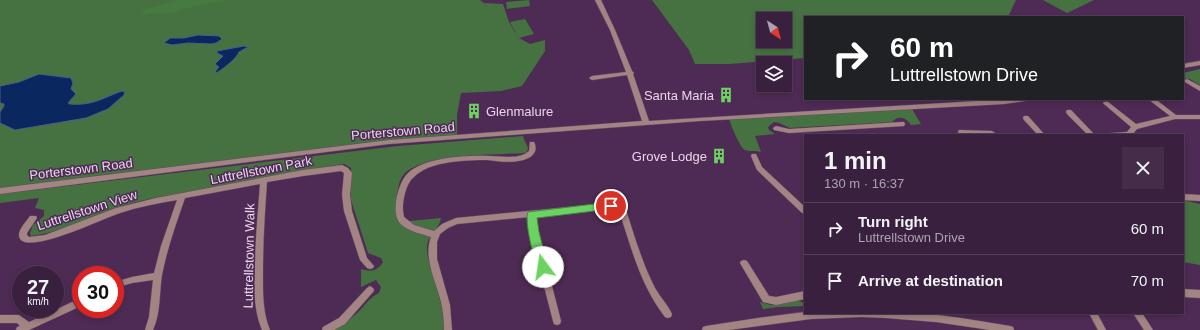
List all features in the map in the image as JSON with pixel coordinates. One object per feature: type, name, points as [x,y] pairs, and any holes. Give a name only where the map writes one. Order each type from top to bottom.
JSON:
[{"type":"street","points":[[598,0],[631,73],[646,123]]},
{"type":"street","points":[[1184,66],[1200,63]]},
{"type":"street","points":[[592,78],[631,73]]},
{"type":"street","points":[[1187,81],[1200,89]]},
{"type":"street","name":"Porterstown Road","points":[[0,191],[390,142],[788,113],[1019,100]]},
{"type":"street","points":[[1152,100],[1175,117]]},
{"type":"street","points":[[1106,103],[1135,127]]},
{"type":"street","points":[[1069,112],[1091,134]]},
{"type":"street","points":[[1130,134],[1135,127],[1175,117],[1200,117]]},
{"type":"street","points":[[1026,118],[1041,134]]},
{"type":"street","points":[[776,128],[789,131],[902,124]]},
{"type":"street","points":[[827,128],[830,134]]},
{"type":"street","points":[[961,132],[979,134],[992,133]]},
{"type":"street","points":[[436,235],[407,225],[400,217],[399,205],[402,191],[408,178],[416,170],[427,165],[448,162],[487,158],[526,157],[531,153],[533,148],[532,144]]},
{"type":"street","points":[[754,156],[760,168],[804,210]]},
{"type":"street","name":"Luttrellstown Park","points":[[181,198],[264,181],[342,168],[348,173],[346,195],[348,210],[364,260],[370,266]]},
{"type":"street","name":"Luttrellstown Walk","points":[[264,181],[260,242],[259,296],[261,320],[263,327],[266,330]]},
{"type":"street","points":[[1184,197],[1200,199]]},
{"type":"street","points":[[149,330],[153,319],[158,276],[181,198]]},
{"type":"street","name":"Luttrellstown View","points":[[33,218],[23,232],[23,237],[28,240],[35,240],[54,235],[132,207],[181,198]]},
{"type":"street","points":[[448,330],[445,303],[432,247],[436,235],[447,225],[456,221],[611,206],[619,208],[623,213],[636,254],[660,306],[668,314]]},
{"type":"street","points":[[532,214],[534,232],[557,321]]},
{"type":"street","points":[[744,263],[766,299],[776,301],[804,295]]},
{"type":"street","points":[[124,282],[158,276]]},
{"type":"street","points":[[326,330],[342,321],[370,290]]},
{"type":"street","points":[[1184,294],[1200,294]]},
{"type":"street","points":[[0,319],[19,319],[23,328],[72,306]]},
{"type":"street","points":[[706,330],[811,314],[897,315],[964,321],[1010,330]]},
{"type":"street","points":[[1094,314],[1102,330]]},
{"type":"street","points":[[1138,314],[1149,330]]},
{"type":"green space","points":[[0,0],[480,0],[484,3],[503,4],[509,22],[518,37],[510,22],[525,19],[534,34],[519,38],[530,44],[545,40],[545,51],[522,86],[501,91],[461,93],[457,115],[457,138],[389,142],[0,190]]},
{"type":"green space","points":[[180,0],[230,0],[191,7],[172,13],[145,14],[141,10]]},
{"type":"green space","points":[[529,0],[530,6],[507,9],[506,2]]},
{"type":"green space","points":[[652,0],[1016,0],[1008,16],[804,16],[804,58],[792,59],[792,56],[756,56],[756,62],[695,64],[689,50]]},
{"type":"green space","points":[[1043,0],[1094,0],[1067,13]]},
{"type":"green space","points":[[1200,69],[1200,85],[1190,79],[1184,78],[1184,73]]},
{"type":"green space","points":[[912,109],[921,124],[911,125],[907,120],[897,118],[892,122],[790,128],[774,122],[768,127],[769,130],[775,134],[755,136],[761,152],[747,151],[743,148],[729,119]]},
{"type":"green space","points":[[523,136],[528,148],[525,153],[478,155],[440,159],[423,163],[410,169],[401,179],[397,198],[397,213],[399,222],[441,218],[429,240],[427,252],[437,287],[444,330],[333,330],[352,317],[370,299],[379,293],[381,287],[376,280],[361,287],[361,269],[374,270],[383,262],[381,258],[368,253],[351,200],[351,168],[344,164],[140,201],[116,208],[56,231],[31,236],[30,233],[33,225],[44,216],[44,210],[35,208],[39,198],[0,203],[0,194],[398,146]]},
{"type":"green space","points":[[1184,200],[1200,204],[1200,265],[1184,262]]},
{"type":"green space","points":[[797,300],[802,302],[804,306],[763,309],[760,302],[771,305]]},
{"type":"water","points":[[198,35],[219,36],[222,39],[211,44],[188,43],[172,45],[164,43],[170,38],[184,38]]},
{"type":"water","points":[[244,46],[248,47],[239,52],[225,67],[216,73],[215,72],[219,67],[215,64],[223,56],[217,53],[217,51]]},
{"type":"water","points":[[39,74],[71,78],[73,83],[71,89],[76,94],[68,103],[70,104],[91,103],[122,91],[125,92],[124,95],[108,109],[86,118],[15,130],[0,123],[0,112],[4,104],[0,103],[0,86],[19,82]]},
{"type":"place","name":"Santa Maria","points":[[726,95]]},
{"type":"place","name":"Glenmalure","points":[[474,111]]},
{"type":"place","name":"Grove Lodge","points":[[719,156]]},
{"type":"route","points":[[543,267],[534,232],[532,214],[611,206]]}]
